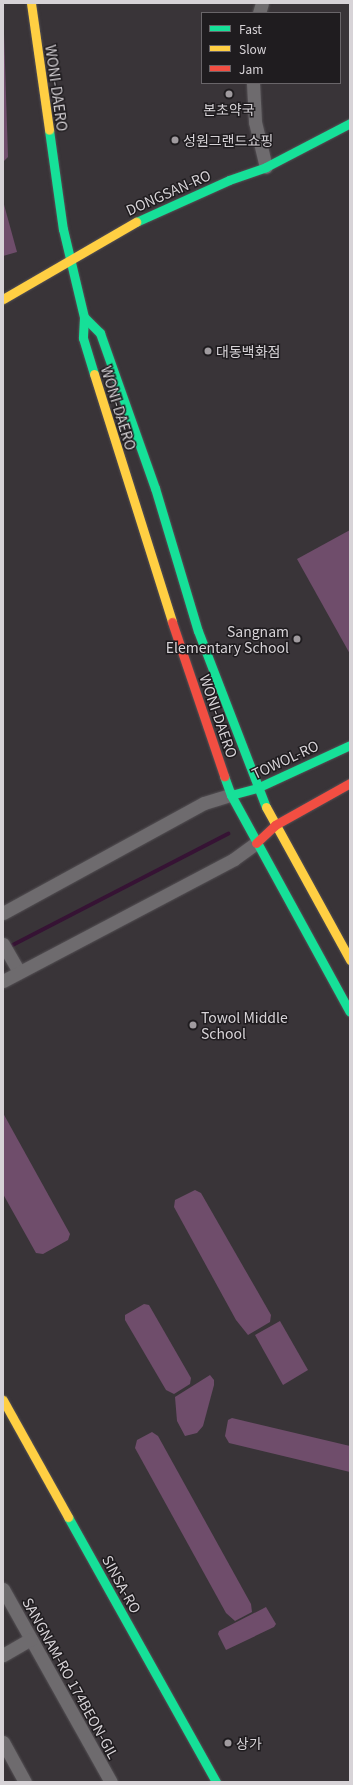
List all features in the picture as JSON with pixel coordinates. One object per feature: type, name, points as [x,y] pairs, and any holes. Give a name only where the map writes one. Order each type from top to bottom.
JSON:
[{"type":"main road","name":"WONI-DAERO","points":[[32,3],[42,91],[70,261],[84,317],[83,338],[114,444],[132,495],[176,638],[231,796],[350,1012]]},
{"type":"main road","name":"DONGSAN-RO","points":[[3,299],[70,261],[120,229],[229,180],[266,167],[350,123]]},
{"type":"main road","name":"WONI-DAERO","points":[[84,317],[100,333],[155,488],[198,631],[258,788],[275,825],[350,960]]},
{"type":"main road","name":"TOWOL-RO","points":[[231,796],[258,788],[350,745]]},
{"type":"main road","points":[[256,843],[275,825],[350,783]]},
{"type":"main road","name":"SINSA-RO","points":[[3,1400],[216,1782]]},
{"type":"street","points":[[253,84],[255,122],[266,167]]},
{"type":"street","points":[[3,913],[204,803],[231,796]]},
{"type":"street","points":[[3,981],[234,859],[256,843]]},
{"type":"street","points":[[3,944],[19,972]]},
{"type":"street","name":"SANGNAM-RO 174BEON-GIL","points":[[3,1589],[111,1782]]},
{"type":"street","points":[[3,1655],[31,1639]]},
{"type":"street","points":[[3,1742],[25,1782]]},
{"type":"shaded area","points":[[3,3],[8,157],[4,161],[3,161]]},
{"type":"shaded area","points":[[3,201],[17,252],[3,256]]},
{"type":"shaded area","points":[[350,530],[350,654],[297,559]]},
{"type":"shaded area","points":[[3,1113],[70,1234],[68,1240],[43,1254],[36,1253],[3,1194]]},
{"type":"shaded area","points":[[195,1190],[201,1193],[271,1315],[270,1322],[248,1335],[236,1320],[174,1207],[175,1200]]},
{"type":"shaded area","points":[[144,1304],[149,1305],[191,1378],[190,1384],[174,1394],[166,1390],[125,1320],[125,1315]]},
{"type":"shaded area","points":[[280,1321],[308,1370],[283,1385],[255,1335]]},
{"type":"shaded area","points":[[210,1375],[214,1380],[214,1385],[203,1426],[197,1433],[185,1436],[177,1421],[175,1397]]},
{"type":"shaded area","points":[[232,1418],[350,1446],[350,1472],[229,1443],[225,1436],[228,1420]]},
{"type":"shaded area","points":[[152,1432],[158,1436],[251,1604],[252,1612],[235,1621],[226,1613],[135,1448],[137,1440]]},
{"type":"shaded area","points":[[266,1607],[276,1624],[274,1627],[226,1650],[218,1634],[219,1631]]},
{"type":"waterway","points":[[7,948],[228,834]]},
{"type":"traffic: fast","points":[[136,222],[229,180],[266,167],[350,123]]},
{"type":"traffic: fast","points":[[49,130],[63,229],[84,317],[83,338],[94,374]]},
{"type":"traffic: fast","points":[[84,317],[100,333],[155,488],[198,631],[266,807]]},
{"type":"traffic: fast","points":[[231,795],[257,788],[350,745]]},
{"type":"traffic: fast","points":[[224,776],[231,795],[350,1012]]},
{"type":"traffic: fast","points":[[68,1517],[216,1782]]},
{"type":"traffic: slow","points":[[31,3],[49,130]]},
{"type":"traffic: slow","points":[[3,299],[136,222]]},
{"type":"traffic: slow","points":[[94,374],[172,622]]},
{"type":"traffic: slow","points":[[266,807],[350,960]]},
{"type":"traffic: slow","points":[[3,1400],[68,1517]]},
{"type":"traffic: jam","points":[[172,622],[224,776]]},
{"type":"traffic: jam","points":[[256,843],[275,825],[350,783]]},
{"type":"place","name":"본초약국","points":[[229,94]]},
{"type":"place","name":"성원그랜드쇼핑","points":[[175,140]]},
{"type":"place","name":"대동백화점","points":[[208,351]]},
{"type":"place","name":"Sangnam Elementary School","points":[[297,639]]},
{"type":"place","name":"Towol Middle School","points":[[193,1025]]},
{"type":"place","name":"상가","points":[[228,1743]]}]
